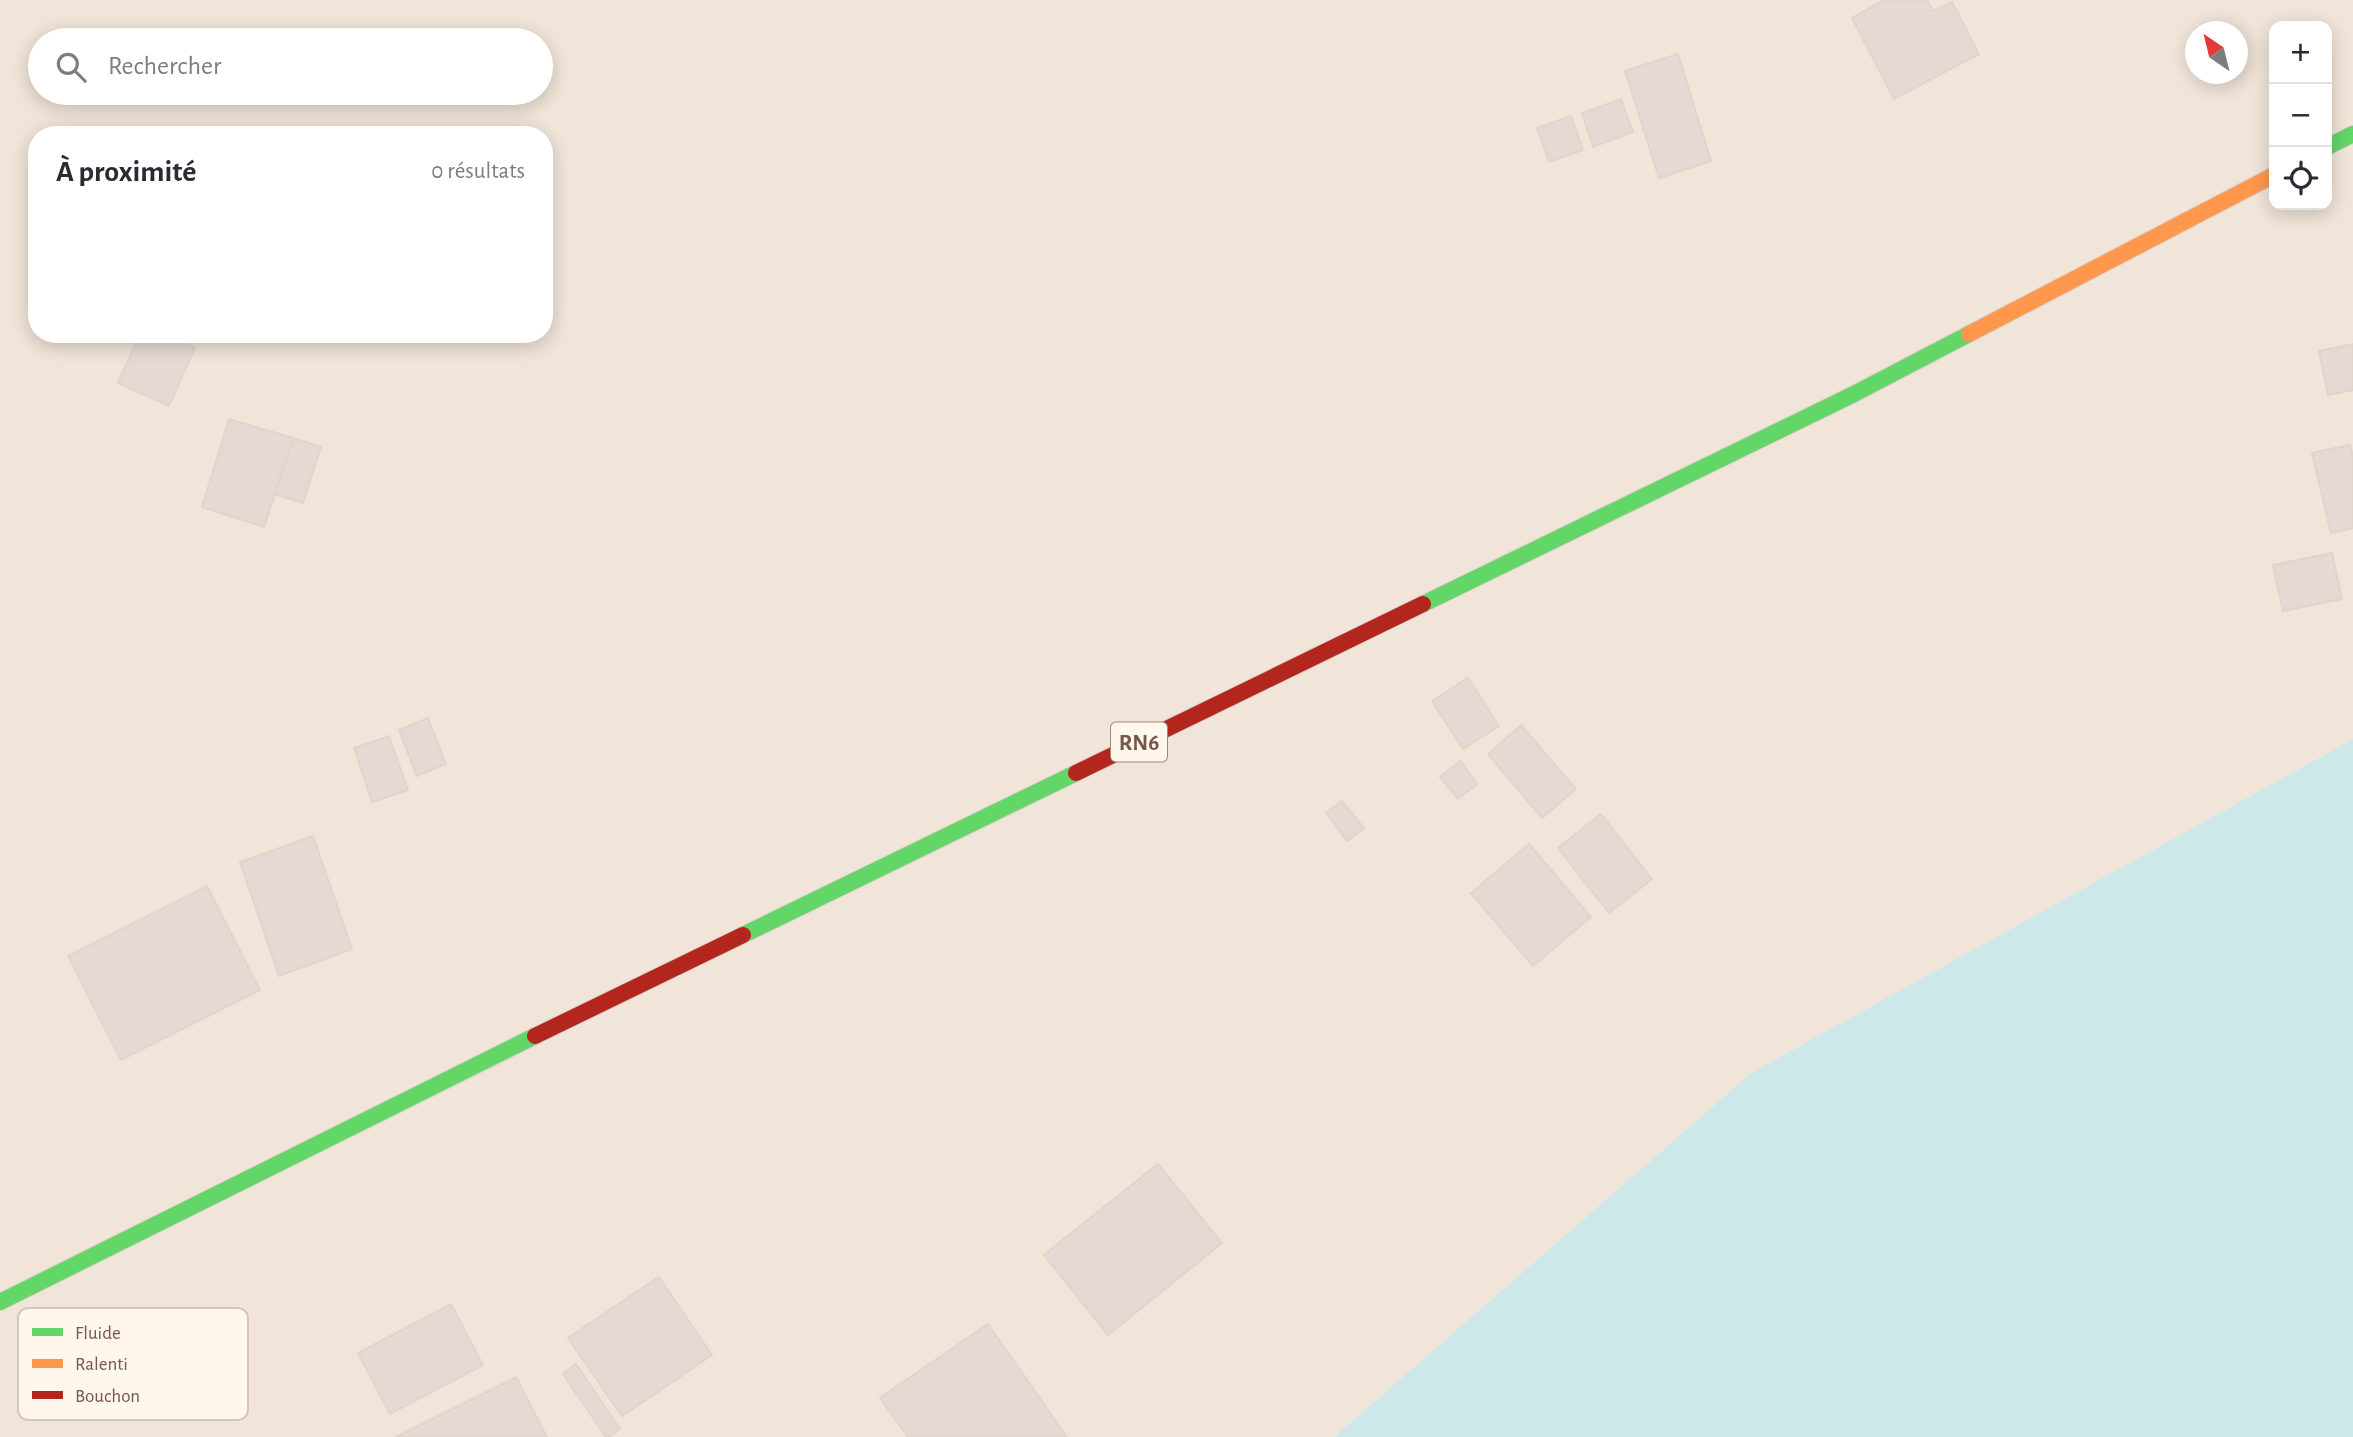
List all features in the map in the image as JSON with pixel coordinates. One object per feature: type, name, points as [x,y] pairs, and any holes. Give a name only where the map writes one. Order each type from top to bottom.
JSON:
[{"type":"highway","points":[[2332,144],[2353,134]]},
{"type":"highway","name":"RN6","points":[[0,1302],[713,949],[1854,394],[2269,178]]},
{"type":"shaded area","points":[[0,0],[2353,0],[2353,739],[1751,1073],[1334,1437],[0,1437]]},
{"type":"water","points":[[2353,739],[2353,1437],[1334,1437],[1751,1073]]},
{"type":"building","points":[[1884,0],[1927,0],[1933,11],[1952,2],[1979,54],[1894,99],[1852,18]]},
{"type":"building","points":[[1678,54],[1711,161],[1659,178],[1625,71]]},
{"type":"building","points":[[1621,99],[1633,132],[1593,147],[1582,113]]},
{"type":"building","points":[[1571,116],[1583,150],[1549,162],[1537,128]]},
{"type":"building","points":[[136,343],[184,343],[195,348],[169,406],[118,383]]},
{"type":"building","points":[[2353,344],[2353,390],[2328,395],[2319,351]]},
{"type":"building","points":[[229,419],[293,438],[264,527],[202,507]]},
{"type":"building","points":[[293,438],[321,447],[303,503],[274,494]]},
{"type":"building","points":[[2350,445],[2353,456],[2353,528],[2331,533],[2312,453]]},
{"type":"building","points":[[2332,553],[2342,599],[2283,611],[2273,565]]},
{"type":"building","points":[[1468,678],[1499,726],[1463,749],[1432,701]]},
{"type":"building","points":[[428,718],[446,764],[417,776],[399,730]]},
{"type":"building","points":[[1521,725],[1576,789],[1542,818],[1488,754]]},
{"type":"building","points":[[389,736],[408,790],[372,802],[354,748]]},
{"type":"building","points":[[1461,761],[1477,784],[1458,799],[1440,777]]},
{"type":"building","points":[[1342,801],[1364,828],[1347,841],[1326,813]]},
{"type":"building","points":[[1601,814],[1652,879],[1609,913],[1558,848]]},
{"type":"building","points":[[313,836],[352,949],[279,976],[240,862]]},
{"type":"building","points":[[1529,844],[1591,917],[1533,966],[1471,893]]},
{"type":"building","points":[[207,886],[260,990],[121,1060],[68,956]]},
{"type":"building","points":[[1158,1164],[1222,1243],[1108,1335],[1044,1255]]},
{"type":"building","points":[[659,1277],[712,1355],[622,1416],[568,1338]]},
{"type":"building","points":[[451,1304],[483,1365],[390,1414],[358,1353]]},
{"type":"building","points":[[988,1324],[1067,1437],[908,1437],[880,1398]]},
{"type":"building","points":[[576,1364],[620,1429],[609,1437],[606,1437],[563,1374]]},
{"type":"building","points":[[516,1377],[547,1437],[396,1437]]},
{"type":"traffic: fast","points":[[2332,144],[2353,134]]},
{"type":"traffic: fast","points":[[1423,604],[1854,394],[1969,334]]},
{"type":"traffic: fast","points":[[743,935],[1076,773]]},
{"type":"traffic: fast","points":[[0,1302],[535,1036]]},
{"type":"traffic: slow","points":[[1969,334],[2269,178]]},
{"type":"traffic: jam","points":[[1076,773],[1423,604]]},
{"type":"traffic: jam","points":[[535,1036],[743,935]]}]
